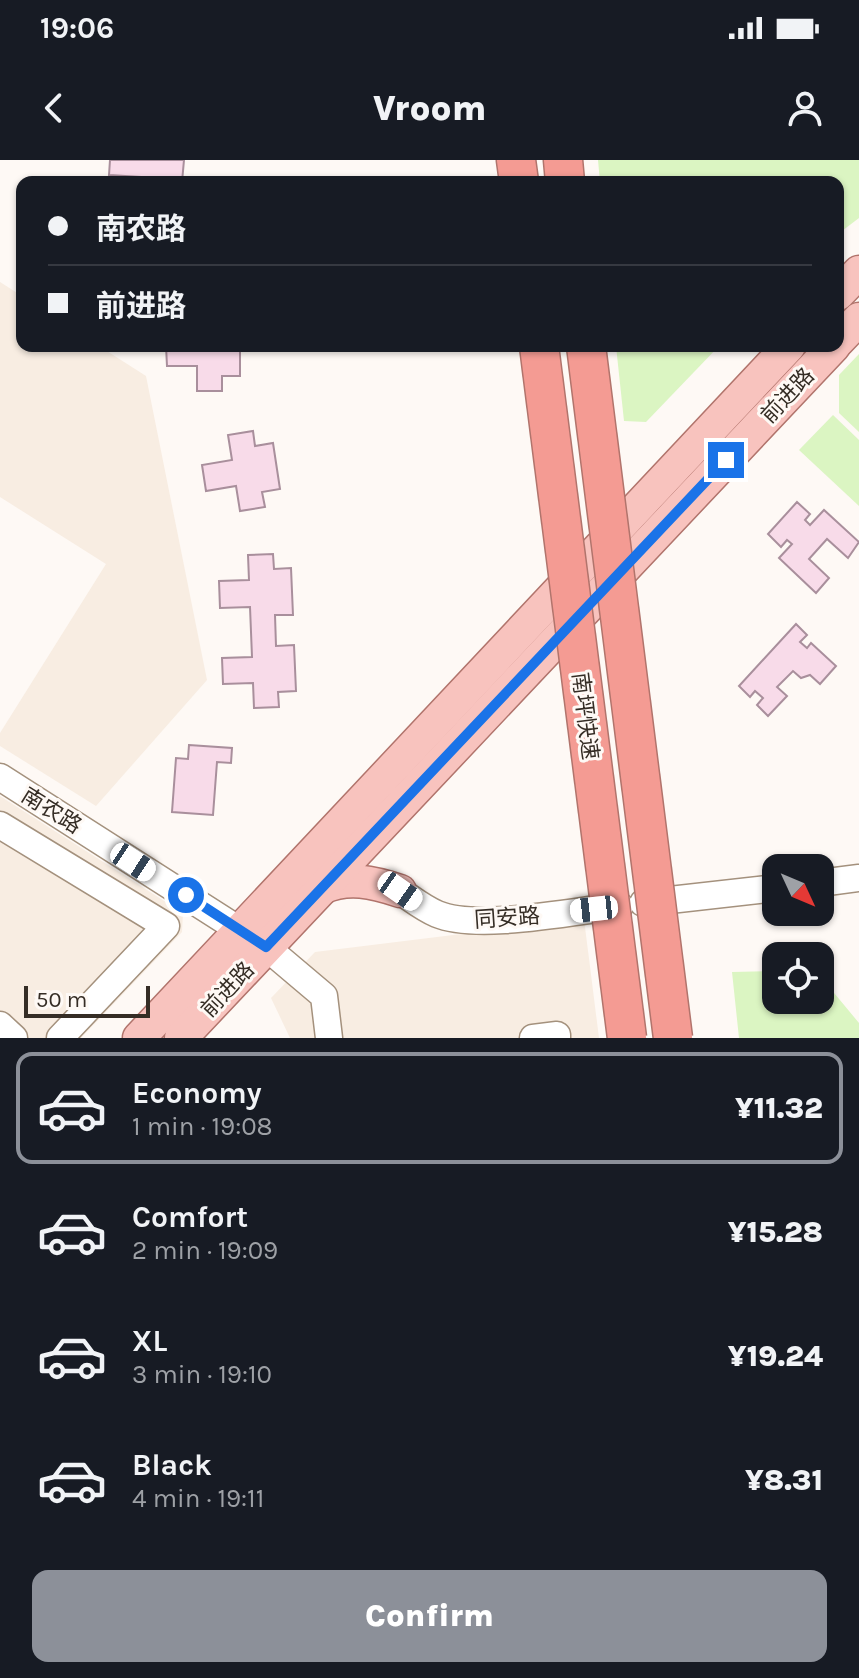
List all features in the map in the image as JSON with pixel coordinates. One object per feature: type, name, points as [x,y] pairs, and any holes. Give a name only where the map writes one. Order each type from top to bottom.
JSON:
[{"type":"highway","name":"南坪快速","points":[[540,352],[627,1038]]},
{"type":"highway","name":"南坪快速","points":[[585,352],[673,1038]]},
{"type":"main road","points":[[844,288],[859,272]]},
{"type":"main road","points":[[844,335],[859,319]]},
{"type":"main road","name":"前进路","points":[[139,1038],[783,352]]},
{"type":"main road","name":"前进路","points":[[181,1038],[828,352]]},
{"type":"main road","points":[[382,824],[384,865],[400,891]]},
{"type":"main road","points":[[322,888],[334,882],[368,881],[400,891]]},
{"type":"street","points":[[585,352],[591,414]]},
{"type":"street","name":"南农路","points":[[0,777],[266,947],[324,996],[329,1038]]},
{"type":"street","points":[[0,825],[166,926],[60,1038]]},
{"type":"street","points":[[834,881],[859,878]]},
{"type":"street","name":"同安路","points":[[400,891],[438,915],[457,920],[489,920],[762,890]]},
{"type":"street","points":[[0,1025],[14,1038]]},
{"type":"street","points":[[533,1038],[557,1035],[557,1038]]},
{"type":"shaded area","points":[[0,282],[16,292],[16,352],[108,352],[146,376],[207,680],[96,806],[0,746],[0,733],[106,564],[0,497]]},
{"type":"shaded area","points":[[0,796],[183,913],[182,932],[81,1038],[0,1038]]},
{"type":"shaded area","points":[[584,919],[599,1038],[290,1038],[271,998],[315,952]]},
{"type":"green space","points":[[598,160],[859,160],[859,218],[844,229],[844,176],[599,176]]},
{"type":"green space","points":[[617,352],[713,352],[646,422],[624,421]]},
{"type":"green space","points":[[859,354],[859,432],[839,413],[839,375]]},
{"type":"green space","points":[[833,415],[859,440],[859,506],[799,450]]},
{"type":"green space","points":[[762,971],[762,1014],[834,1014],[834,993],[859,1023],[859,1038],[739,1038],[732,972]]},
{"type":"building","points":[[110,160],[184,160],[183,176],[109,175]]},
{"type":"building","points":[[166,352],[240,352],[240,376],[222,376],[222,391],[197,391],[197,366],[167,366]]},
{"type":"building","points":[[253,431],[255,446],[273,443],[280,489],[262,492],[265,507],[240,511],[236,486],[206,491],[202,465],[232,460],[228,435]]},
{"type":"building","points":[[797,502],[810,514],[805,520],[810,525],[824,510],[859,542],[848,558],[827,539],[809,559],[829,578],[816,593],[779,558],[792,544],[787,540],[781,547],[768,534]]},
{"type":"building","points":[[273,554],[274,569],[291,568],[293,615],[275,615],[276,646],[294,645],[296,691],[278,692],[279,707],[254,708],[253,683],[223,684],[222,658],[252,657],[250,607],[220,608],[219,581],[249,580],[248,555]]},
{"type":"building","points":[[796,624],[807,635],[800,642],[807,648],[811,643],[836,666],[820,684],[810,675],[801,678],[793,671],[777,687],[787,696],[768,716],[757,705],[763,698],[755,691],[750,697],[739,686]]},
{"type":"building","points":[[189,745],[232,748],[231,763],[217,762],[213,815],[172,812],[176,758],[188,759]]},
{"type":"route","points":[[186,895],[266,947],[726,460]]}]
